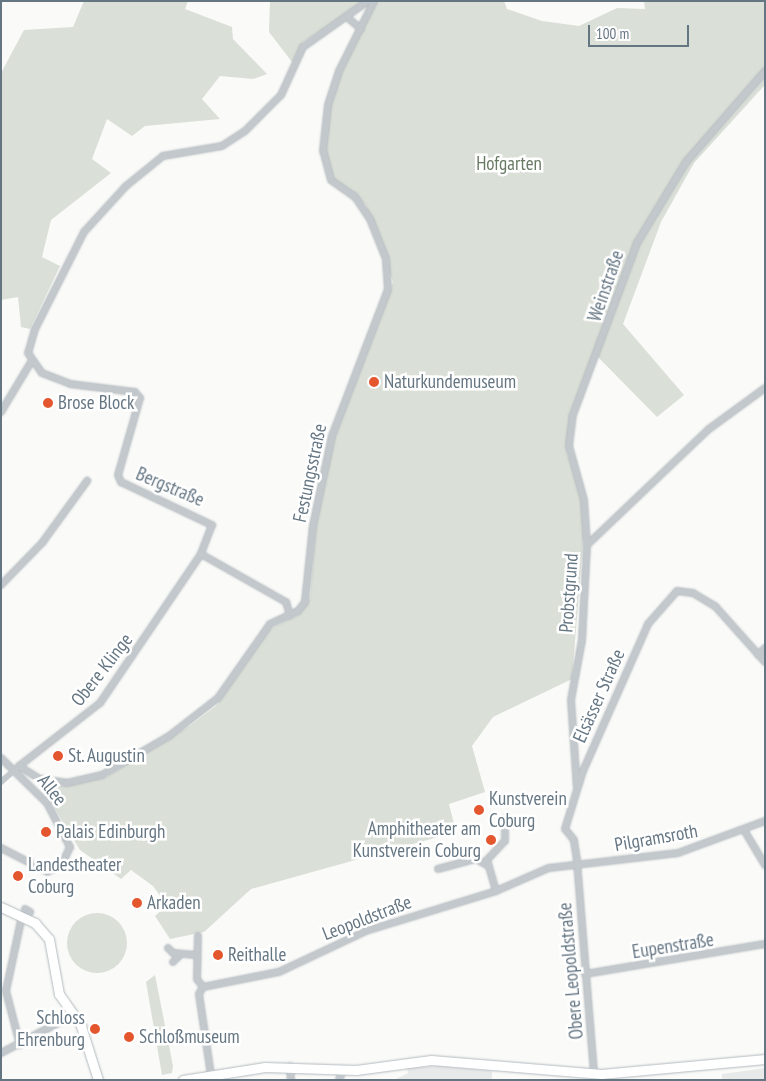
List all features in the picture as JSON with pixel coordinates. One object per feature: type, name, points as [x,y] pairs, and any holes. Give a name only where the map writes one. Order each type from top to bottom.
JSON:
[{"type":"street","points":[[1,412],[31,362],[29,346],[35,329],[93,220],[154,162],[169,154],[222,146],[245,131],[281,96],[303,47],[348,18],[368,1]]},
{"type":"street","name":"Festungsstraße","points":[[20,766],[53,783],[86,780],[124,765],[210,707],[270,624],[290,615],[305,602],[318,498],[340,406],[388,289],[386,259],[370,219],[355,197],[331,180],[323,151],[328,105],[339,72],[374,1]]},
{"type":"street","points":[[348,18],[361,30]]},
{"type":"street","name":"Weinstraße","points":[[587,545],[584,500],[570,458],[570,432],[580,394],[616,306],[625,269],[686,162],[765,71]]},
{"type":"street","name":"Bergstraße","points":[[31,362],[54,379],[138,394],[139,415],[119,480],[208,520],[212,528],[201,554]]},
{"type":"street","name":"Probstgrund","points":[[577,788],[571,700],[582,640],[587,545],[709,429],[765,388]]},
{"type":"street","points":[[1,585],[42,543],[87,481]]},
{"type":"street","points":[[201,554],[286,602],[290,615]]},
{"type":"street","name":"Obere Klinge","points":[[1,782],[44,743],[100,703],[201,554]]},
{"type":"street","name":"Elsässer Straße","points":[[565,829],[577,788],[648,624],[672,595],[683,590],[715,606],[758,655]]},
{"type":"street","points":[[765,648],[758,655],[765,662]]},
{"type":"street","name":"Allee","points":[[1,758],[47,803],[70,847],[62,864],[46,871],[1,848]]},
{"type":"street","points":[[496,891],[487,865],[488,857],[505,841],[505,820]]},
{"type":"street","name":"Pilgramsroth","points":[[541,870],[678,853],[765,821]]},
{"type":"street","name":"Obere Leopoldstraße","points":[[565,829],[574,840],[585,974],[599,1076]]},
{"type":"street","points":[[744,830],[765,865]]},
{"type":"street","points":[[438,868],[476,858],[487,865]]},
{"type":"street","name":"Leopoldstraße","points":[[203,987],[278,972],[374,929],[496,891],[541,870]]},
{"type":"street","points":[[1,907],[25,912],[49,939],[59,994],[73,1015],[98,1080]]},
{"type":"street","points":[[20,1045],[4,991],[25,912]]},
{"type":"street","points":[[198,936],[196,955],[198,979],[203,987],[199,994],[218,1076]]},
{"type":"street","name":"Eupenstraße","points":[[585,974],[765,944]]},
{"type":"street","points":[[168,948],[180,955],[196,955]]},
{"type":"street","points":[[173,962],[180,955]]},
{"type":"street","points":[[1,1053],[20,1045],[73,1015]]},
{"type":"street","points":[[188,1079],[290,1066],[343,1070],[456,1060],[599,1076],[765,1059]]},
{"type":"street","points":[[290,1066],[291,1080]]},
{"type":"street","points":[[339,1080],[343,1070]]},
{"type":"shaded area","points":[[439,1066],[492,1071],[492,1080],[394,1080],[408,1073],[407,1068]]},
{"type":"shaded area","points":[[765,1068],[765,1080],[722,1080],[722,1074]]},
{"type":"green space","points":[[84,1],[188,1],[185,9],[232,27],[233,39],[267,74],[253,79],[220,76],[202,99],[220,119],[145,126],[132,136],[107,119],[92,159],[111,173],[51,220],[42,257],[60,266],[30,329],[21,327],[18,297],[1,300],[1,73],[24,30],[73,27]]},
{"type":"green space","points":[[270,1],[367,1],[303,42],[292,62],[269,32]]},
{"type":"green space","name":"Hofgarten","points":[[376,1],[504,1],[507,9],[542,21],[579,26],[617,8],[645,9],[644,1],[765,1],[765,85],[694,163],[661,222],[623,324],[684,395],[657,417],[595,354],[571,414],[567,453],[580,490],[584,530],[572,679],[493,717],[472,746],[485,792],[449,804],[456,832],[251,889],[204,932],[170,939],[155,916],[167,905],[153,886],[131,870],[121,879],[80,850],[43,789],[45,784],[64,786],[106,777],[191,725],[216,706],[270,629],[297,615],[310,598],[316,527],[334,439],[393,282],[366,205],[335,181],[325,150],[330,107],[340,75]]},
{"type":"green space","points":[[91,913],[103,913],[114,918],[122,926],[127,937],[125,955],[114,968],[103,973],[91,973],[80,968],[72,960],[67,949],[67,937],[72,926],[80,918]]},
{"type":"green space","points":[[155,975],[173,1066],[172,1073],[162,1075],[146,982]]},
{"type":"place","name":"Naturkundemuseum","points":[[374,382]]},
{"type":"place","name":"Brose Block","points":[[48,403]]},
{"type":"place","name":"St. Augustin","points":[[58,756]]},
{"type":"place","name":"Kunstverein Coburg","points":[[479,810]]},
{"type":"place","name":"Palais Edinburgh","points":[[46,832]]},
{"type":"place","name":"Amphitheater am Kunstverein Coburg","points":[[491,840]]},
{"type":"place","name":"Landestheater Coburg","points":[[18,876]]},
{"type":"place","name":"Arkaden","points":[[137,903]]},
{"type":"place","name":"Reithalle","points":[[218,955]]},
{"type":"place","name":"Schloss Ehrenburg","points":[[95,1029]]},
{"type":"place","name":"Schloßmuseum","points":[[129,1037]]}]
